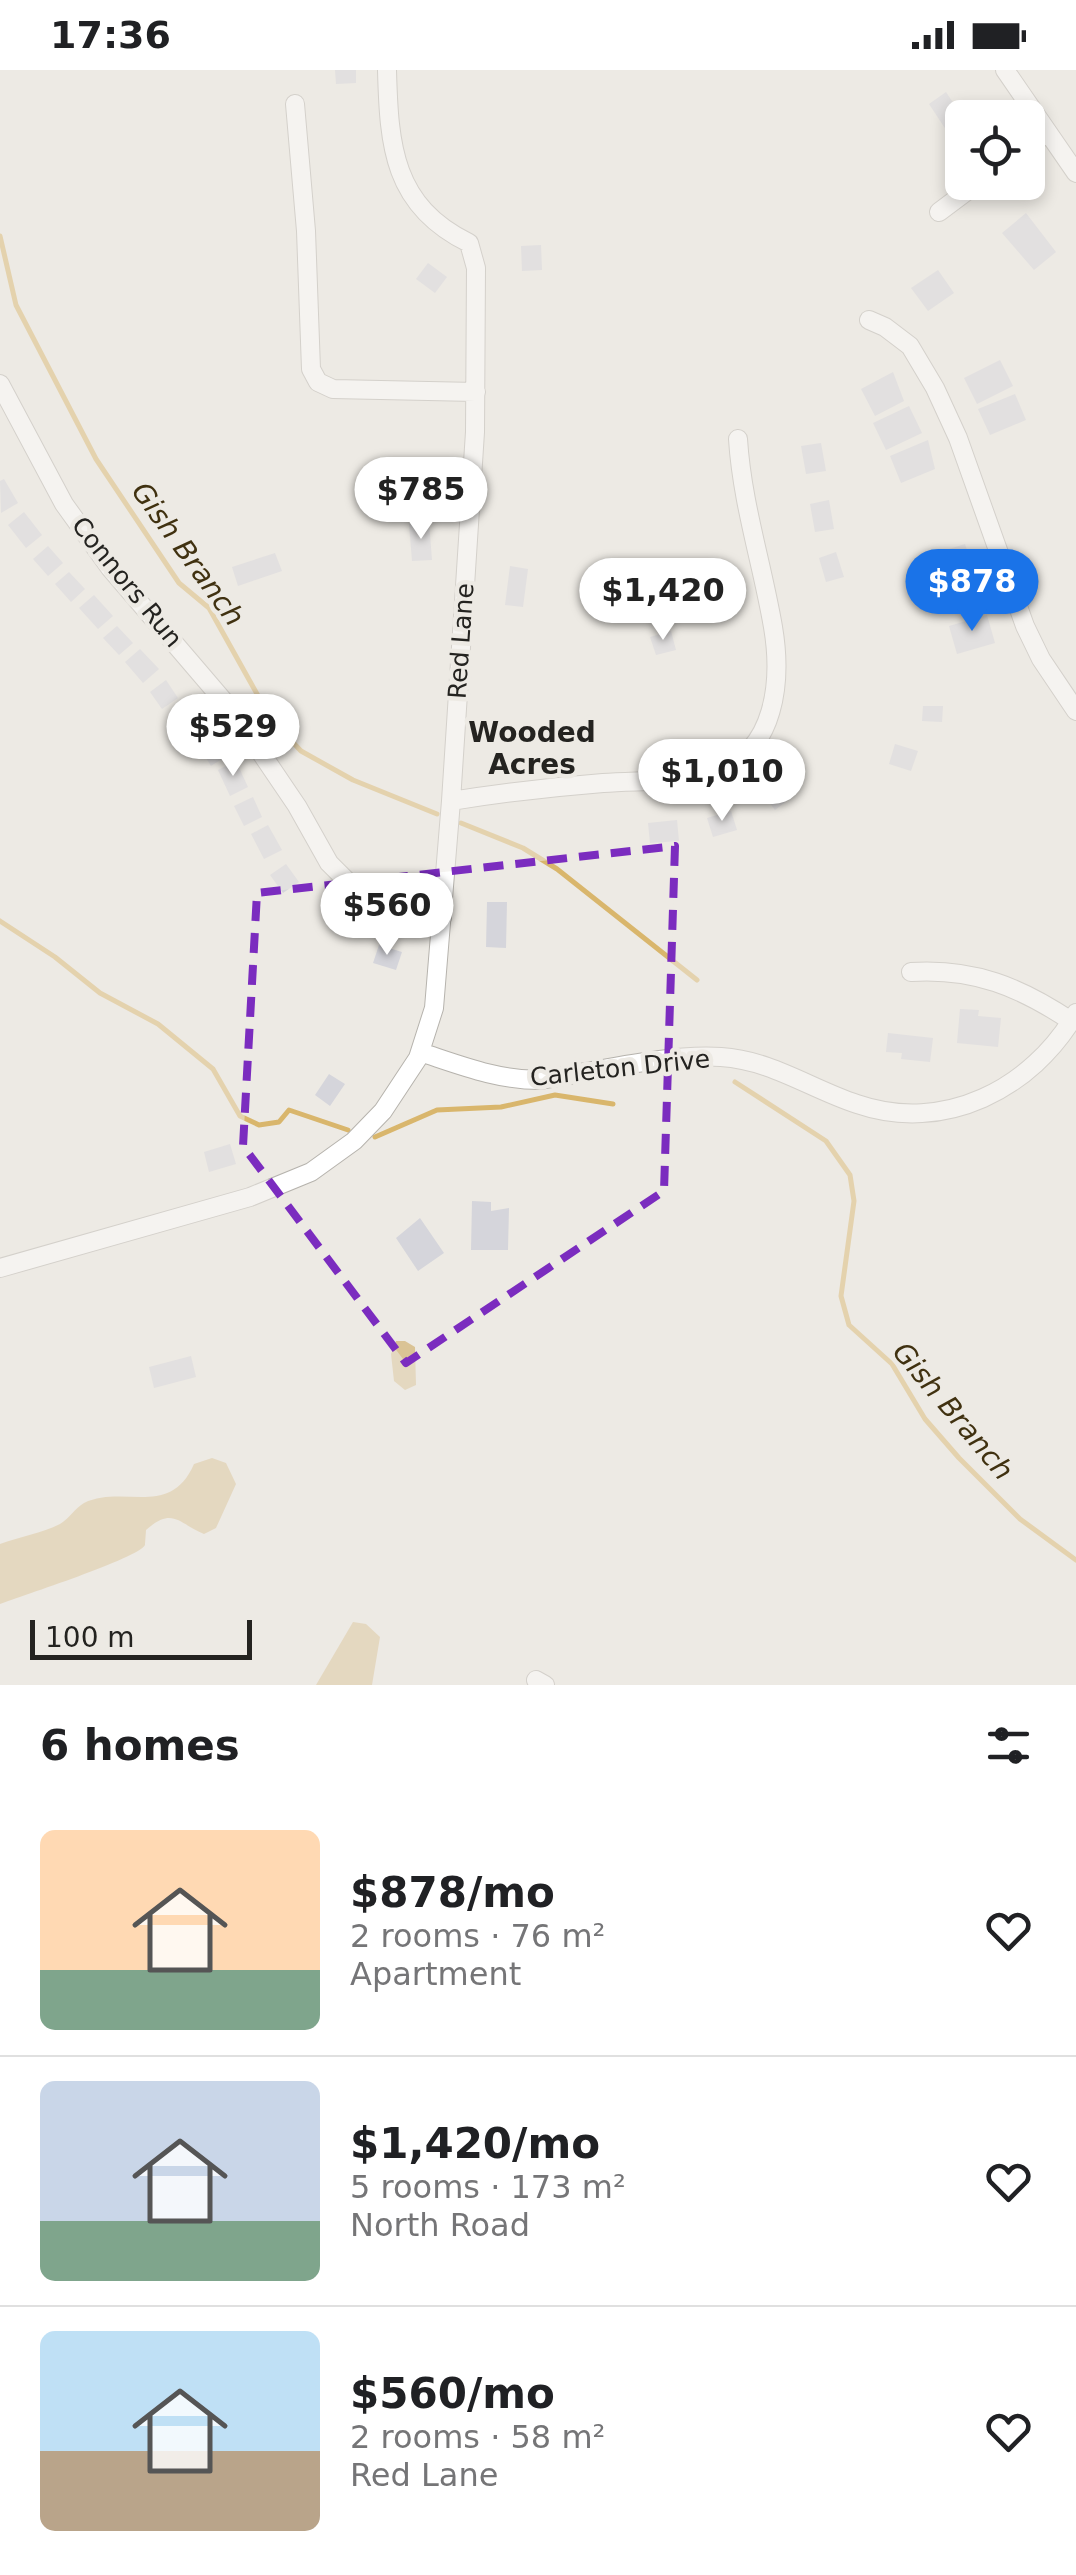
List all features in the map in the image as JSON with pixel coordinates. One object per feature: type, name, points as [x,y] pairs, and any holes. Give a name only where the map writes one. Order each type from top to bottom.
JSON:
[{"type":"street","name":"Red Lane","points":[[0,1268],[250,1197],[312,1172],[354,1140],[382,1111],[420,1052],[434,1008],[442,918],[476,392],[476,268],[469,243],[446,232],[425,214],[408,190],[393,156],[386,70]]},
{"type":"street","points":[[1006,70],[1076,173]]},
{"type":"street","points":[[295,104],[314,377],[332,388],[476,392]]},
{"type":"street","points":[[939,212],[955,200]]},
{"type":"street","points":[[869,320],[897,334],[910,346],[935,388],[958,438],[1024,626],[1076,712]]},
{"type":"street","name":"Connors Run","points":[[0,384],[64,504],[110,568],[234,713],[297,806],[329,863],[365,899],[442,918]]},
{"type":"street","points":[[450,801],[534,788],[702,775],[735,762],[757,742],[771,712],[776,656],[743,496],[738,439]]},
{"type":"street","points":[[911,972],[963,972],[989,978],[1074,1016]]},
{"type":"street","name":"Carleton Drive","points":[[420,1052],[517,1080],[540,1080],[694,1056],[720,1056],[772,1067],[872,1109],[912,1114],[961,1108],[1007,1087],[1040,1062],[1074,1016]]},
{"type":"highlighted area","points":[[675,846],[664,1191],[406,1363],[243,1146],[257,893]]},
{"type":"shaded area","points":[[396,1341],[415,1347],[416,1385],[405,1390],[394,1381],[391,1354]]},
{"type":"shaded area","points":[[212,1458],[226,1463],[236,1484],[216,1528],[204,1534],[176,1519],[163,1519],[146,1530],[145,1545],[138,1551],[0,1604],[0,1544],[60,1524],[84,1503],[99,1498],[159,1496],[172,1491],[194,1464]]},
{"type":"shaded area","points":[[353,1622],[366,1624],[380,1637],[372,1685],[316,1685]]},
{"type":"building","points":[[335,70],[356,70],[356,83],[336,84]]},
{"type":"building","points":[[946,92],[951,100],[945,100],[945,128],[929,104]]},
{"type":"building","points":[[1026,213],[1056,252],[1034,270],[1002,233]]},
{"type":"building","points":[[541,245],[542,270],[522,271],[521,246]]},
{"type":"building","points":[[428,263],[447,277],[435,293],[416,279]]},
{"type":"building","points":[[938,270],[954,293],[928,311],[911,288]]},
{"type":"building","points":[[1000,360],[1013,386],[977,404],[964,378]]},
{"type":"building","points":[[893,372],[904,401],[875,416],[861,389]]},
{"type":"building","points":[[1015,394],[1026,420],[990,435],[978,409]]},
{"type":"building","points":[[909,406],[922,433],[886,450],[873,423]]},
{"type":"building","points":[[928,440],[935,469],[901,483],[890,456]]},
{"type":"building","points":[[821,443],[826,471],[806,474],[801,446]]},
{"type":"building","points":[[4,479],[18,503],[1,513],[0,481]]},
{"type":"building","points":[[829,500],[834,529],[815,532],[810,504]]},
{"type":"building","points":[[24,512],[42,535],[26,548],[8,525]]},
{"type":"building","points":[[429,522],[432,560],[412,561],[409,524]]},
{"type":"building","points":[[965,544],[974,572],[936,584],[927,556]]},
{"type":"building","points":[[48,546],[63,563],[48,576],[33,559]]},
{"type":"building","points":[[836,552],[844,577],[826,582],[819,558]]},
{"type":"building","points":[[275,553],[282,571],[238,586],[232,567]]},
{"type":"building","points":[[510,566],[528,569],[523,607],[505,605]]},
{"type":"building","points":[[69,572],[85,589],[71,602],[55,584]]},
{"type":"building","points":[[94,595],[113,616],[98,629],[79,608]]},
{"type":"building","points":[[987,615],[995,643],[957,654],[949,626]]},
{"type":"building","points":[[117,626],[133,643],[119,655],[103,638]]},
{"type":"building","points":[[671,631],[676,650],[656,655],[650,637]]},
{"type":"building","points":[[140,649],[159,669],[143,683],[125,662]]},
{"type":"building","points":[[166,680],[178,698],[162,709],[150,692]]},
{"type":"building","points":[[188,703],[205,727],[189,738],[172,714]]},
{"type":"building","points":[[923,706],[943,706],[942,722],[922,721]]},
{"type":"building","points":[[213,731],[228,755],[211,766],[196,741]]},
{"type":"building","points":[[895,744],[918,751],[911,771],[889,764]]},
{"type":"building","points":[[236,761],[248,787],[230,796],[218,770]]},
{"type":"building","points":[[785,777],[797,793],[775,810],[763,794]]},
{"type":"building","points":[[253,797],[262,817],[244,826],[234,806]]},
{"type":"building","points":[[731,811],[737,830],[713,837],[707,818]]},
{"type":"building","points":[[677,820],[679,841],[650,843],[648,823]]},
{"type":"building","points":[[268,825],[282,850],[264,859],[251,834]]},
{"type":"building","points":[[286,864],[299,882],[283,893],[270,875]]},
{"type":"building","points":[[487,902],[507,902],[506,948],[486,947]]},
{"type":"building","points":[[379,945],[402,952],[396,970],[373,963]]},
{"type":"building","points":[[960,1009],[979,1010],[978,1016],[1001,1018],[998,1047],[957,1043]]},
{"type":"building","points":[[888,1033],[933,1038],[930,1062],[901,1059],[902,1053],[886,1052]]},
{"type":"building","points":[[329,1074],[345,1084],[330,1106],[315,1095]]},
{"type":"building","points":[[230,1144],[236,1164],[209,1172],[204,1152]]},
{"type":"building","points":[[472,1201],[491,1202],[491,1211],[509,1208],[508,1250],[471,1250]]},
{"type":"building","points":[[420,1218],[444,1253],[418,1271],[396,1238]]},
{"type":"building","points":[[191,1356],[196,1377],[154,1388],[149,1367]]},
{"type":"waterway","name":"Gish Branch","points":[[0,236],[16,305],[96,459],[179,583],[209,608],[271,719],[301,751],[353,780],[437,814]]},
{"type":"waterway","name":"Gish Branch","points":[[461,823],[523,848],[557,869],[697,980]]},
{"type":"waterway","points":[[0,921],[100,993],[158,1024],[213,1069],[240,1116],[259,1125],[279,1122],[289,1110],[348,1130]]},
{"type":"waterway","name":"Gish Branch","points":[[735,1082],[826,1141],[850,1175],[854,1201],[841,1296],[849,1325],[892,1364],[925,1419],[959,1458],[1020,1519],[1076,1560]]},
{"type":"waterway","points":[[375,1137],[437,1110],[501,1107],[555,1095],[613,1104]]},
{"type":"district","name":"Wooded Acres","points":[[532,748]]}]
